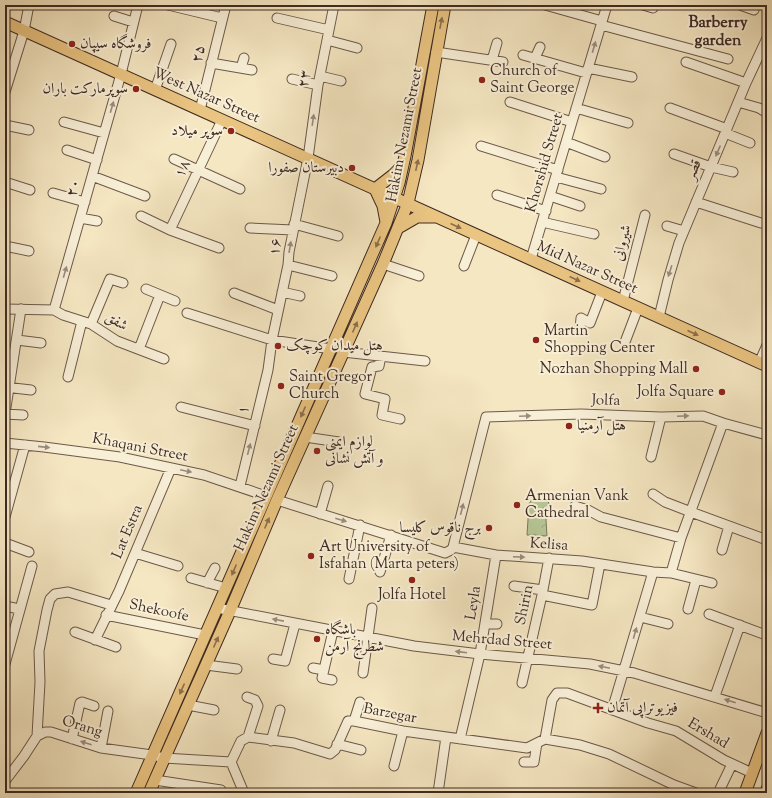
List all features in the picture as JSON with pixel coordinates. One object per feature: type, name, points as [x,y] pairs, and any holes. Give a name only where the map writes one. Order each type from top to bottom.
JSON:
[{"type":"main road","name":"Hakim Nezami Street","points":[[149,793],[230,611],[272,498],[331,349],[386,223],[395,198],[403,165],[433,5]]},
{"type":"main road","name":"Hakim Nezami Street","points":[[136,793],[226,588],[305,437],[383,264],[408,203],[418,160],[445,5]]},
{"type":"main road","name":"West Nazar Street","points":[[5,22],[395,198]]},
{"type":"main road","points":[[386,223],[383,206],[375,189],[394,175],[403,165]]},
{"type":"main road","name":"Mid Nazar Street","points":[[395,198],[763,365]]},
{"type":"main road","points":[[398,228],[417,217],[437,217]]},
{"type":"main road","points":[[745,793],[767,733]]},
{"type":"street","points":[[5,92],[24,30],[29,5]]},
{"type":"street","name":"۲۰","points":[[54,310],[121,74],[138,5]]},
{"type":"street","points":[[168,5],[222,18]]},
{"type":"street","name":"۲۵","points":[[200,110],[226,5]]},
{"type":"street","name":"۲۳","points":[[308,158],[318,85],[334,5]]},
{"type":"street","points":[[545,5],[601,23],[728,59]]},
{"type":"street","name":"Khorshid Street","points":[[531,259],[606,5]]},
{"type":"street","points":[[643,5],[653,8]]},
{"type":"street","points":[[740,5],[754,10]]},
{"type":"street","points":[[114,16],[133,22]]},
{"type":"street","points":[[277,18],[329,30]]},
{"type":"street","name":"قصر","points":[[659,317],[668,280],[684,231],[746,83],[767,38]]},
{"type":"street","points":[[327,40],[357,48]]},
{"type":"street","points":[[492,60],[497,43]]},
{"type":"street","points":[[156,90],[171,44]]},
{"type":"street","points":[[536,58],[540,47]]},
{"type":"street","points":[[436,52],[503,62]]},
{"type":"street","points":[[523,55],[587,71],[632,77]]},
{"type":"street","points":[[241,68],[244,58]]},
{"type":"street","points":[[686,62],[746,83]]},
{"type":"street","points":[[211,63],[252,70]]},
{"type":"street","points":[[320,76],[342,81]]},
{"type":"street","points":[[292,79],[318,85]]},
{"type":"street","points":[[510,102],[572,122]]},
{"type":"street","points":[[738,102],[759,108],[767,113]]},
{"type":"street","points":[[576,108],[628,123]]},
{"type":"street","points":[[670,108],[726,131],[750,143]]},
{"type":"street","name":"۱۸","points":[[170,230],[222,120]]},
{"type":"street","points":[[64,122],[104,133]]},
{"type":"street","points":[[5,124],[29,130]]},
{"type":"street","points":[[566,142],[605,157]]},
{"type":"street","points":[[481,146],[601,189]]},
{"type":"street","points":[[67,150],[97,160]]},
{"type":"street","points":[[674,154],[711,167],[733,172]]},
{"type":"street","name":"۱۶","points":[[272,340],[308,158]]},
{"type":"street","points":[[174,159],[199,169],[240,189]]},
{"type":"street","points":[[92,176],[145,196]]},
{"type":"street","points":[[5,182],[30,190]]},
{"type":"street","points":[[53,193],[85,202]]},
{"type":"street","points":[[496,194],[546,211]]},
{"type":"street","points":[[550,196],[580,206]]},
{"type":"street","points":[[696,202],[761,223]]},
{"type":"street","name":"شیروانی","points":[[623,301],[645,215]]},
{"type":"street","points":[[141,216],[170,230],[218,248]]},
{"type":"street","points":[[80,218],[97,221]]},
{"type":"street","points":[[542,222],[594,234]]},
{"type":"street","points":[[667,226],[684,231]]},
{"type":"street","points":[[250,228],[294,227],[338,236]]},
{"type":"street","points":[[464,266],[476,235]]},
{"type":"street","points":[[5,246],[29,251]]},
{"type":"street","points":[[383,264],[419,276]]},
{"type":"street","points":[[288,265],[332,276]]},
{"type":"street","points":[[91,324],[110,279],[123,283]]},
{"type":"street","points":[[146,289],[174,301]]},
{"type":"street","points":[[282,292],[300,296]]},
{"type":"street","points":[[580,329],[581,318],[590,323],[602,292]]},
{"type":"street","points":[[234,293],[278,310]]},
{"type":"street","points":[[139,349],[160,295]]},
{"type":"street","points":[[625,342],[638,308]]},
{"type":"street","points":[[5,309],[54,310]]},
{"type":"street","points":[[21,309],[17,340],[7,387],[5,414],[23,416]]},
{"type":"street","name":"شفق","points":[[54,310],[63,315],[91,324],[117,341],[164,359]]},
{"type":"street","points":[[187,313],[272,340],[331,349]]},
{"type":"street","points":[[68,377],[82,321]]},
{"type":"street","points":[[17,340],[41,343]]},
{"type":"street","name":"۱","points":[[240,486],[268,370],[272,340]]},
{"type":"street","points":[[763,365],[767,345]]},
{"type":"street","points":[[343,352],[425,361]]},
{"type":"street","points":[[381,356],[379,366],[372,367],[365,394],[385,398],[382,415],[400,419]]},
{"type":"street","points":[[7,387],[31,390]]},
{"type":"street","points":[[182,407],[255,426]]},
{"type":"street","name":"Jolfa","points":[[453,546],[486,418],[581,414],[661,417],[702,416],[767,435]]},
{"type":"street","points":[[651,457],[661,417]]},
{"type":"street","points":[[671,573],[681,538],[723,423]]},
{"type":"street","points":[[305,437],[338,442]]},
{"type":"street","name":"Khaqani Street","points":[[6,441],[25,445],[120,457],[204,475],[272,498]]},
{"type":"street","points":[[5,517],[25,445]]},
{"type":"street","name":"Lat Estra","points":[[95,640],[119,591],[170,468]]},
{"type":"street","points":[[320,514],[328,486]]},
{"type":"street","points":[[653,494],[665,502],[767,540]]},
{"type":"street","name":"Kelisa","points":[[272,498],[445,553],[452,550],[453,546],[496,556],[549,558],[653,572],[671,573],[712,583]]},
{"type":"street","points":[[575,506],[588,510],[601,517],[681,538]]},
{"type":"street","points":[[349,579],[360,525]]},
{"type":"street","points":[[722,550],[730,526]]},
{"type":"street","points":[[380,572],[391,535]]},
{"type":"street","points":[[5,543],[29,552]]},
{"type":"street","points":[[135,553],[178,566]]},
{"type":"street","name":"Leyla","points":[[460,739],[480,654],[496,556]]},
{"type":"street","name":"Shirin","points":[[522,683],[543,593],[549,558]]},
{"type":"street","points":[[514,586],[592,605],[600,564]]},
{"type":"street","points":[[5,664],[32,566]]},
{"type":"street","points":[[207,583],[215,568]]},
{"type":"street","points":[[612,710],[653,572]]},
{"type":"street","points":[[191,578],[226,588]]},
{"type":"street","points":[[688,609],[696,580]]},
{"type":"street","points":[[5,781],[37,736],[40,682],[39,651],[50,599],[55,594],[68,592],[111,606]]},
{"type":"street","points":[[5,606],[19,609]]},
{"type":"street","name":"Mehrdad Street","points":[[217,608],[414,646],[480,654],[590,664],[624,671],[715,696],[767,713]]},
{"type":"street","points":[[363,673],[372,608]]},
{"type":"street","points":[[709,614],[766,635]]},
{"type":"street","name":"Shekoofe","points":[[106,615],[205,635]]},
{"type":"street","points":[[640,616],[668,624]]},
{"type":"street","points":[[273,659],[285,662],[295,624]]},
{"type":"street","points":[[485,624],[497,624]]},
{"type":"street","points":[[715,696],[740,626]]},
{"type":"street","points":[[332,680],[322,678],[333,631]]},
{"type":"street","points":[[75,632],[116,647]]},
{"type":"street","points":[[206,665],[237,669]]},
{"type":"street","points":[[313,668],[324,670]]},
{"type":"street","name":"Ershad","points":[[541,741],[552,700],[557,692],[567,693],[648,723],[676,730],[732,764],[752,773]]},
{"type":"street","points":[[247,697],[255,700],[258,706],[248,737]]},
{"type":"street","points":[[72,739],[80,703],[82,702],[94,706]]},
{"type":"street","points":[[354,721],[360,702]]},
{"type":"street","points":[[188,705],[214,710]]},
{"type":"street","points":[[272,741],[280,710]]},
{"type":"street","points":[[101,748],[108,711]]},
{"type":"street","name":"Barzegar","points":[[337,744],[348,721],[460,739]]},
{"type":"street","points":[[394,766],[403,731]]},
{"type":"street","name":"Orang","points":[[37,736],[45,732],[51,732],[101,748],[152,754],[164,758],[231,762]]},
{"type":"street","points":[[246,792],[231,762],[241,741],[248,737],[294,743],[330,754],[335,750],[337,744],[361,750]]},
{"type":"street","points":[[438,793],[446,737]]},
{"type":"street","points":[[460,739],[527,748],[541,741],[580,745],[609,754],[672,789],[696,793]]},
{"type":"street","points":[[524,762],[534,762],[541,741]]},
{"type":"street","points":[[720,789],[732,764]]},
{"type":"street","points":[[155,780],[221,790]]},
{"type":"green space","points":[[535,498],[547,501],[549,503],[546,520],[547,536],[527,535],[529,504],[532,499]]},
{"type":"place","name":"فروشگاه سیپان","points":[[72,44]]},
{"type":"place","name":"Church of Saint George","points":[[482,80]]},
{"type":"place","name":"سوپرمارکت باران","points":[[136,89]]},
{"type":"place","name":"سوپر میلاد","points":[[231,131]]},
{"type":"place","name":"دبیرستان صفورا","points":[[352,168]]},
{"type":"place","name":"Martin Shopping Center","points":[[536,340]]},
{"type":"place","name":"هتل میدان کوچک","points":[[278,346]]},
{"type":"place","name":"Nozhan Shopping Mall","points":[[696,369]]},
{"type":"place","name":"Saint Gregor Church","points":[[281,386]]},
{"type":"place","name":"Jolfa Square","points":[[722,392]]},
{"type":"place","name":"هتل آرمنیا","points":[[569,426]]},
{"type":"place","name":"لوازم ایمنی و آتش نشانی","points":[[317,451]]},
{"type":"place","name":"Armenian Vank Cathedral","points":[[517,505]]},
{"type":"place","name":"برج ناقوس کلیسا","points":[[489,528]]},
{"type":"place","name":"Art University of Isfahan (Marta peters)","points":[[311,556]]},
{"type":"place","name":"Jolfa Hotel","points":[[412,580]]},
{"type":"place","name":"باشگاه شطرنج آرمن","points":[[317,639]]},
{"type":"place","name":"فیزیوتراپی آتمان","points":[[598,708]]},
{"type":"district","name":"Barberry garden","points":[[718,32]]}]
